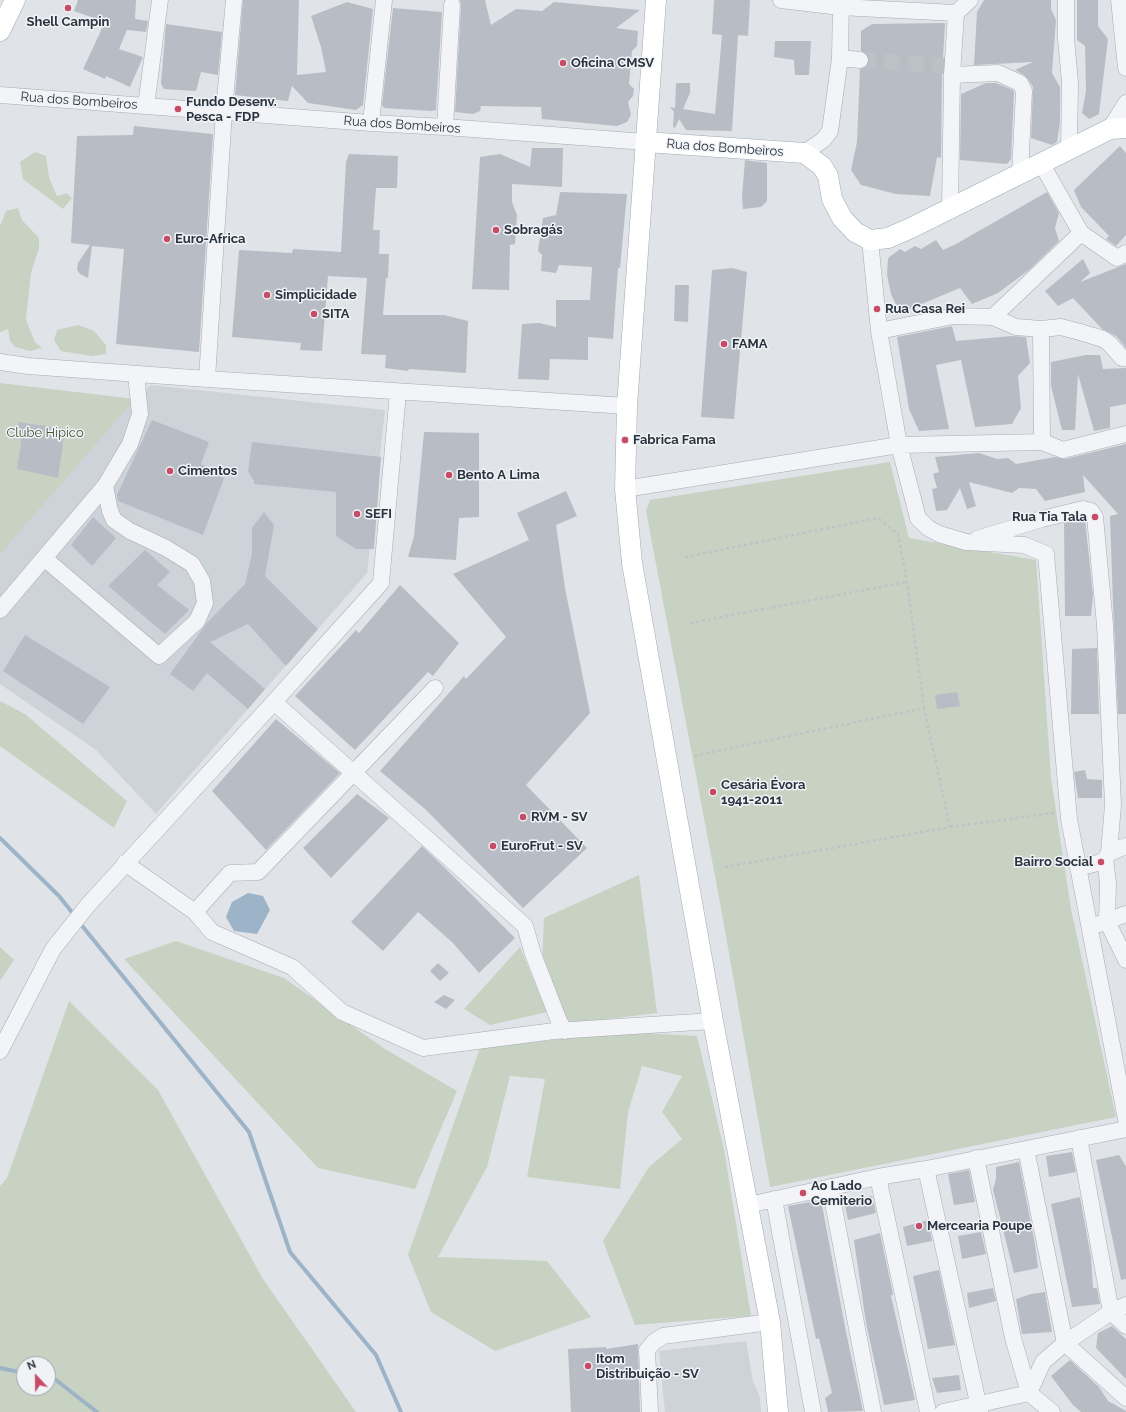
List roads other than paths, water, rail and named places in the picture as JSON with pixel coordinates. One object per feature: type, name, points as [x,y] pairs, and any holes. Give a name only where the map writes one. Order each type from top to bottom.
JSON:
[{"type":"main road","points":[[0,31],[15,0]]},
{"type":"main road","points":[[656,0],[627,406],[625,489],[632,563],[770,1322],[778,1412]]},
{"type":"main road","points":[[804,153],[822,166],[828,176],[832,199],[842,218],[855,232],[870,240],[888,238],[1069,149],[1118,129]]},
{"type":"main road","name":"Rua dos Bombeiros","points":[[646,142],[804,153]]},
{"type":"street","points":[[146,106],[160,0]]},
{"type":"street","points":[[207,379],[224,111],[234,0]]},
{"type":"street","points":[[371,123],[384,0]]},
{"type":"street","points":[[781,0],[956,13]]},
{"type":"street","points":[[950,208],[950,69],[956,13],[970,0]]},
{"type":"street","points":[[1066,0],[1066,39],[1070,82],[1069,149]]},
{"type":"street","points":[[1119,0],[1126,68]]},
{"type":"street","points":[[804,153],[823,140],[830,131],[840,58],[840,4]]},
{"type":"street","points":[[445,127],[452,5]]},
{"type":"street","points":[[840,58],[860,60]]},
{"type":"street","points":[[950,69],[998,73],[1020,83],[1024,91],[1020,174]]},
{"type":"street","name":"Rua dos Bombeiros","points":[[0,95],[646,142]]},
{"type":"street","points":[[1118,129],[1126,103]]},
{"type":"street","points":[[1041,163],[1081,233],[1117,258],[1126,253]]},
{"type":"street","points":[[994,317],[1081,233]]},
{"type":"street","points":[[870,240],[879,332],[899,445],[918,518],[928,528],[939,534],[966,542],[1024,545],[1046,554],[1069,819],[1126,1119]]},
{"type":"street","points":[[879,332],[953,316],[994,317],[1016,327],[1061,327],[1103,339],[1110,344],[1122,358],[1126,358]]},
{"type":"street","points":[[1041,328],[1042,442]]},
{"type":"street","points":[[0,362],[28,366],[207,379],[627,406]]},
{"type":"street","points":[[0,610],[104,486],[130,444],[140,414],[136,374]]},
{"type":"street","points":[[0,1051],[54,949],[88,905],[381,583],[398,392]]},
{"type":"street","points":[[625,489],[899,445],[1042,442],[1063,450],[1126,434]]},
{"type":"street","points":[[44,558],[159,656],[197,621],[205,603],[202,581],[192,564],[166,548],[130,531],[114,520],[110,511],[104,486]]},
{"type":"street","points":[[966,542],[1042,519],[1083,509],[1091,511],[1095,517],[1120,804],[1107,856],[1107,922],[1126,960]]},
{"type":"street","points":[[195,912],[230,873],[258,872],[435,688]]},
{"type":"street","points":[[274,702],[525,926],[533,954],[559,1021],[565,1031]]},
{"type":"street","points":[[1078,868],[1101,862],[1107,856],[1126,846]]},
{"type":"street","points":[[125,863],[195,912],[212,932],[292,967],[342,1012],[423,1048],[565,1031],[714,1020]]},
{"type":"street","points":[[1090,927],[1126,914]]},
{"type":"street","points":[[748,1204],[1126,1128]]},
{"type":"street","points":[[1079,1138],[1111,1312],[1126,1326]]},
{"type":"street","points":[[1026,1149],[1066,1343],[1126,1398]]},
{"type":"street","points":[[976,1158],[1013,1338],[1029,1393],[1052,1412]]},
{"type":"street","points":[[926,1169],[979,1408]]},
{"type":"street","points":[[878,1177],[928,1412]]},
{"type":"street","points":[[830,1187],[873,1412]]},
{"type":"street","points":[[774,1199],[813,1412]]},
{"type":"street","points":[[943,1412],[979,1408],[1029,1393],[1044,1362],[1066,1343],[1111,1312],[1126,1305]]},
{"type":"street","points":[[650,1412],[647,1350],[654,1342],[663,1336],[770,1322]]},
{"type":"water","points":[[248,893],[263,896],[270,910],[257,934],[234,931],[226,917],[232,902]]},
{"type":"waterway","points":[[0,838],[59,896],[75,916]]},
{"type":"waterway","points":[[79,922],[249,1132],[290,1252],[376,1355],[401,1412]]},
{"type":"waterway","points":[[0,1368],[16,1371]]},
{"type":"waterway","points":[[56,1380],[97,1412]]},
{"type":"tunnel","points":[[860,60],[946,66]]},
{"type":"place","name":"Shell Campin","points":[[68,8]]},
{"type":"place","name":"Oficina CMSV","points":[[563,63]]},
{"type":"place","name":"Fundo Desenv. Pesca - FDP","points":[[178,109]]},
{"type":"place","name":"Sobragás","points":[[496,230]]},
{"type":"place","name":"Euro-Africa","points":[[167,239]]},
{"type":"place","name":"Simplicidade","points":[[267,295]]},
{"type":"place","name":"Rua Casa Rei","points":[[877,309]]},
{"type":"place","name":"SITA","points":[[314,314]]},
{"type":"place","name":"FAMA","points":[[724,344]]},
{"type":"place","name":"Fabrica Fama","points":[[625,440]]},
{"type":"place","name":"Cimentos","points":[[170,471]]},
{"type":"place","name":"Bento A Lima","points":[[449,475]]},
{"type":"place","name":"SEFI","points":[[357,514]]},
{"type":"place","name":"Rua Tia Tala","points":[[1095,517]]},
{"type":"place","name":"Cesária Évora 1941-2011","points":[[713,792]]},
{"type":"place","name":"RVM - SV","points":[[523,817]]},
{"type":"place","name":"EuroFrut - SV","points":[[493,846]]},
{"type":"place","name":"Bairro Social","points":[[1101,862]]},
{"type":"place","name":"Ao Lado Cemiterio","points":[[803,1193]]},
{"type":"place","name":"Mercearia Poupe","points":[[919,1226]]},
{"type":"place","name":"Itom Distribuição - SV","points":[[588,1366]]},
{"type":"park label","name":"Clube Hipico","points":[[45,433]]}]
